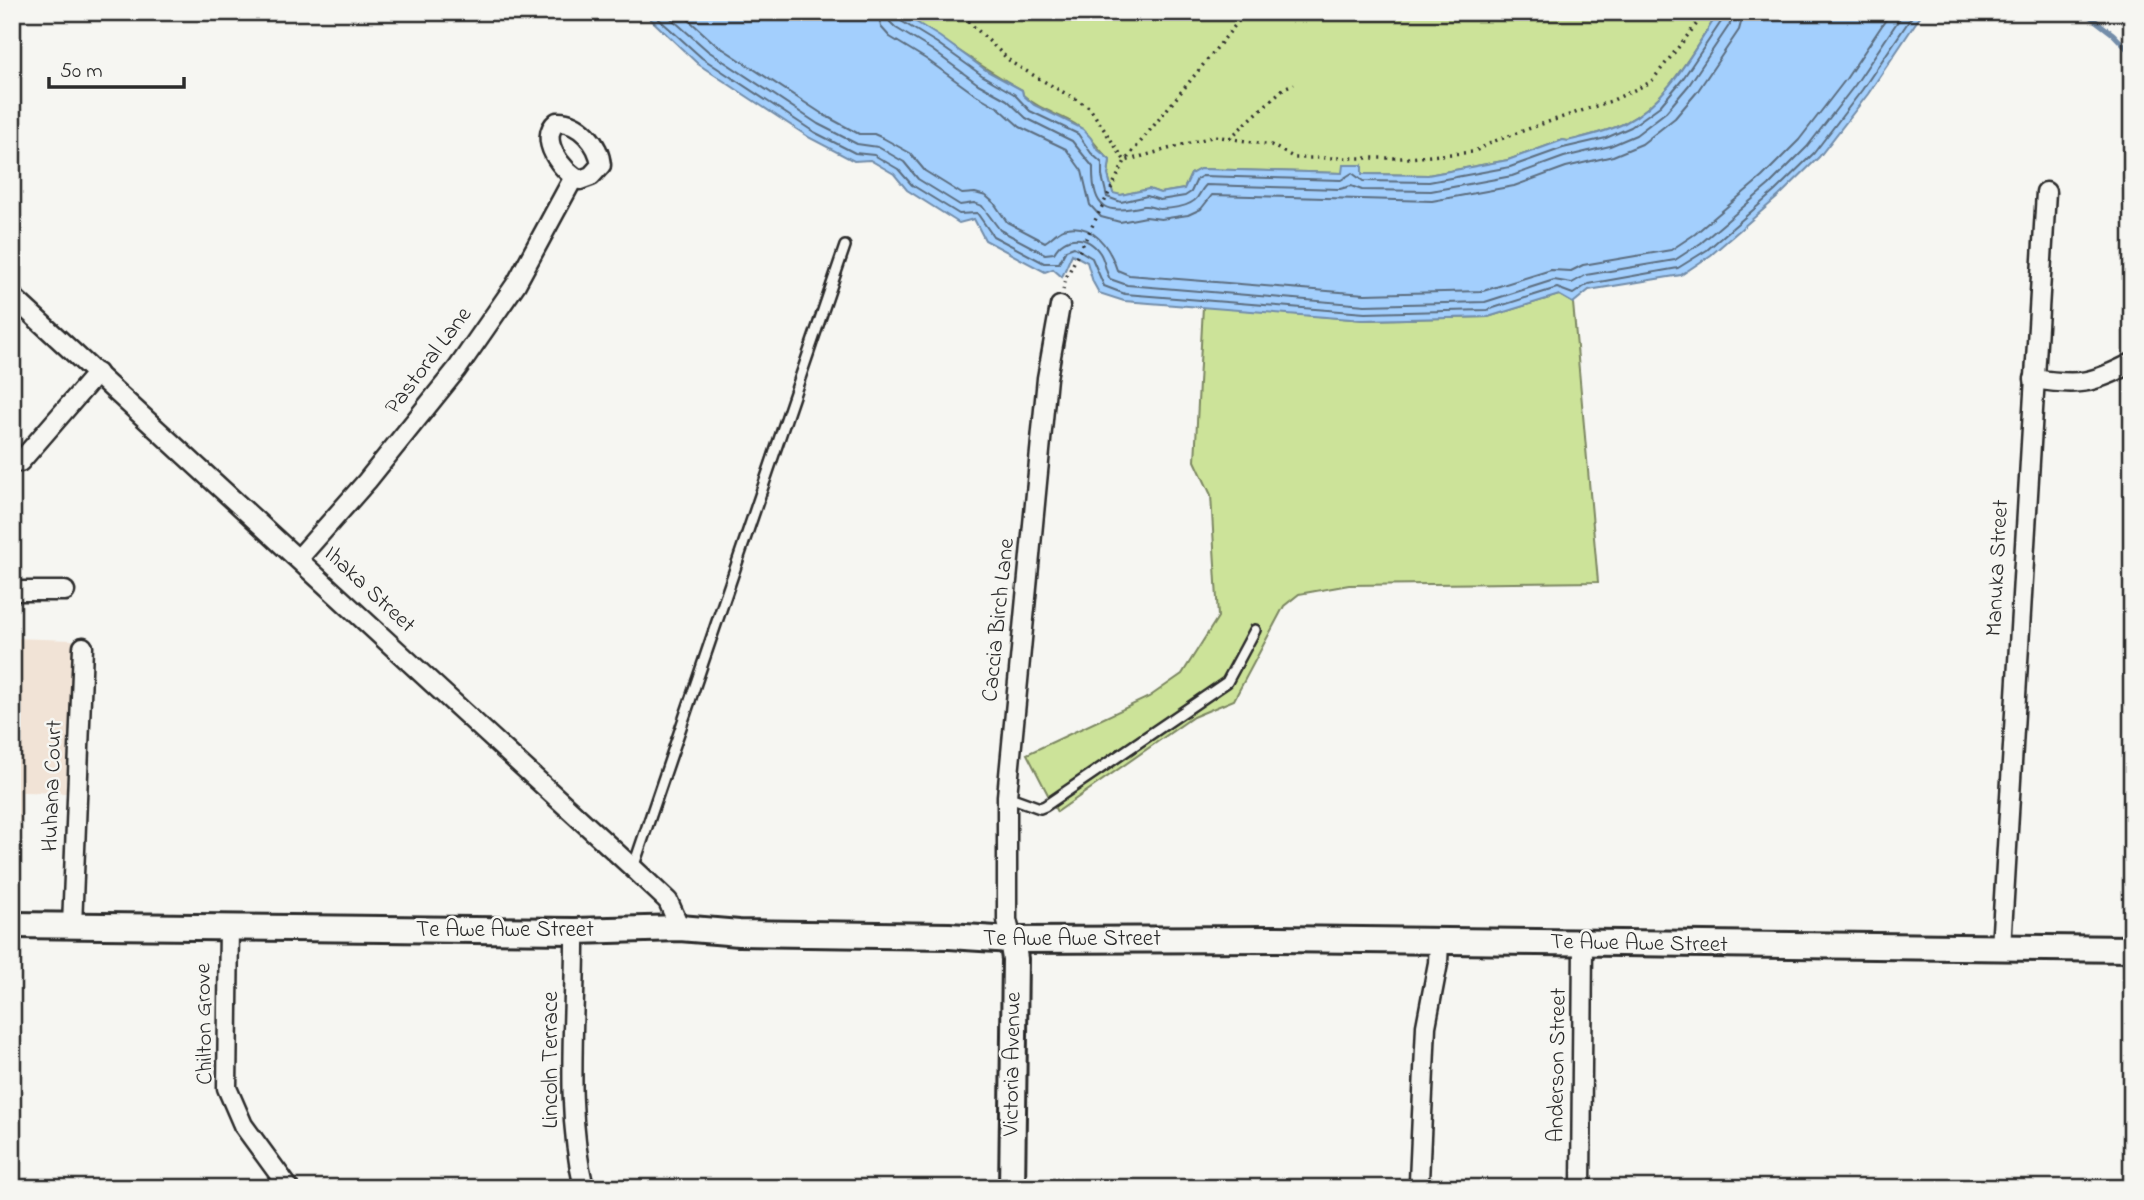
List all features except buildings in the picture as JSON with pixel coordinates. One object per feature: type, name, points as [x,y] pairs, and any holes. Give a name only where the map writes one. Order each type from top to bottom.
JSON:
[{"type":"main road","name":"Te Awe Awe Street","points":[[12,925],[575,931],[680,928],[739,933],[949,936],[1012,940],[1277,939],[2132,949]]},
{"type":"main road","name":"Victoria Avenue","points":[[1012,940],[1015,959],[1012,1188]]},
{"type":"street","name":"Pastoral Lane","points":[[299,558],[367,481],[457,369],[516,284],[573,177]]},
{"type":"street","name":"Manuka Street","points":[[2001,948],[2046,192]]},
{"type":"street","name":"Ihaka Street","points":[[12,296],[668,901],[680,928]]},
{"type":"street","name":"Caccia Birch Lane","points":[[1012,940],[1007,920],[1007,796],[1047,378],[1060,306]]},
{"type":"street","points":[[2034,379],[2092,382],[2132,363]]},
{"type":"street","points":[[20,462],[97,373]]},
{"type":"street","points":[[12,591],[65,592]]},
{"type":"street","name":"Huhana Court","points":[[72,926],[83,648]]},
{"type":"street","name":"Chilton Grove","points":[[229,927],[227,1088],[243,1125],[289,1188]]},
{"type":"street","name":"Lincoln Terrace","points":[[575,931],[573,1121],[576,1154],[584,1188]]},
{"type":"street","points":[[1419,1181],[1426,1026],[1438,963],[1439,942]]},
{"type":"street","name":"Anderson Street","points":[[1581,1188],[1583,944]]},
{"type":"lane","points":[[633,868],[845,246]]},
{"type":"lane","points":[[1007,796],[1040,808],[1045,806],[1227,681],[1255,630]]},
{"type":"path","points":[[950,12],[969,23],[1012,62],[1089,107],[1125,160]]},
{"type":"path","points":[[1060,306],[1067,276],[1125,160],[1246,12]]},
{"type":"path","points":[[1125,160],[1215,136],[1271,145],[1295,158],[1409,158],[1473,152],[1495,141],[1611,101],[1651,82],[1706,12]]},
{"type":"path","points":[[1230,138],[1284,88],[1294,84]]},
{"type":"shaded area","points":[[12,638],[73,640],[66,793],[22,792],[20,904],[12,904]]},
{"type":"green space","points":[[900,12],[1719,12],[1678,74],[1654,102],[1625,123],[1597,134],[1563,140],[1508,160],[1428,175],[1361,174],[1362,165],[1342,173],[1200,169],[1191,174],[1184,189],[1160,193],[1149,189],[1121,195],[1113,194],[1108,175],[1110,160],[1080,128],[1036,105],[1023,95],[1022,90]]},
{"type":"green space","points":[[1559,295],[1573,303],[1598,582],[1349,585],[1299,594],[1284,606],[1234,700],[1193,717],[1057,812],[1027,754],[1149,697],[1182,674],[1218,617],[1211,495],[1195,461],[1203,306],[1364,320],[1488,317]]},
{"type":"water","points":[[643,12],[900,12],[987,71],[1022,90],[1023,95],[1034,105],[1083,129],[1096,148],[1110,160],[1108,175],[1113,193],[1121,195],[1149,189],[1160,193],[1184,189],[1191,174],[1200,169],[1342,173],[1343,165],[1362,165],[1362,174],[1428,175],[1508,160],[1563,140],[1597,134],[1640,114],[1678,74],[1719,12],[1923,12],[1868,94],[1819,157],[1711,255],[1681,275],[1589,290],[1573,303],[1559,295],[1488,317],[1364,320],[1124,301],[1099,293],[1087,262],[1072,254],[1062,277],[1053,269],[1045,272],[985,240],[974,219],[959,223],[907,190],[894,174],[870,160],[854,161],[810,138],[698,64]]},
{"type":"waterway","points":[[2084,12],[2113,34],[2132,54]]}]
